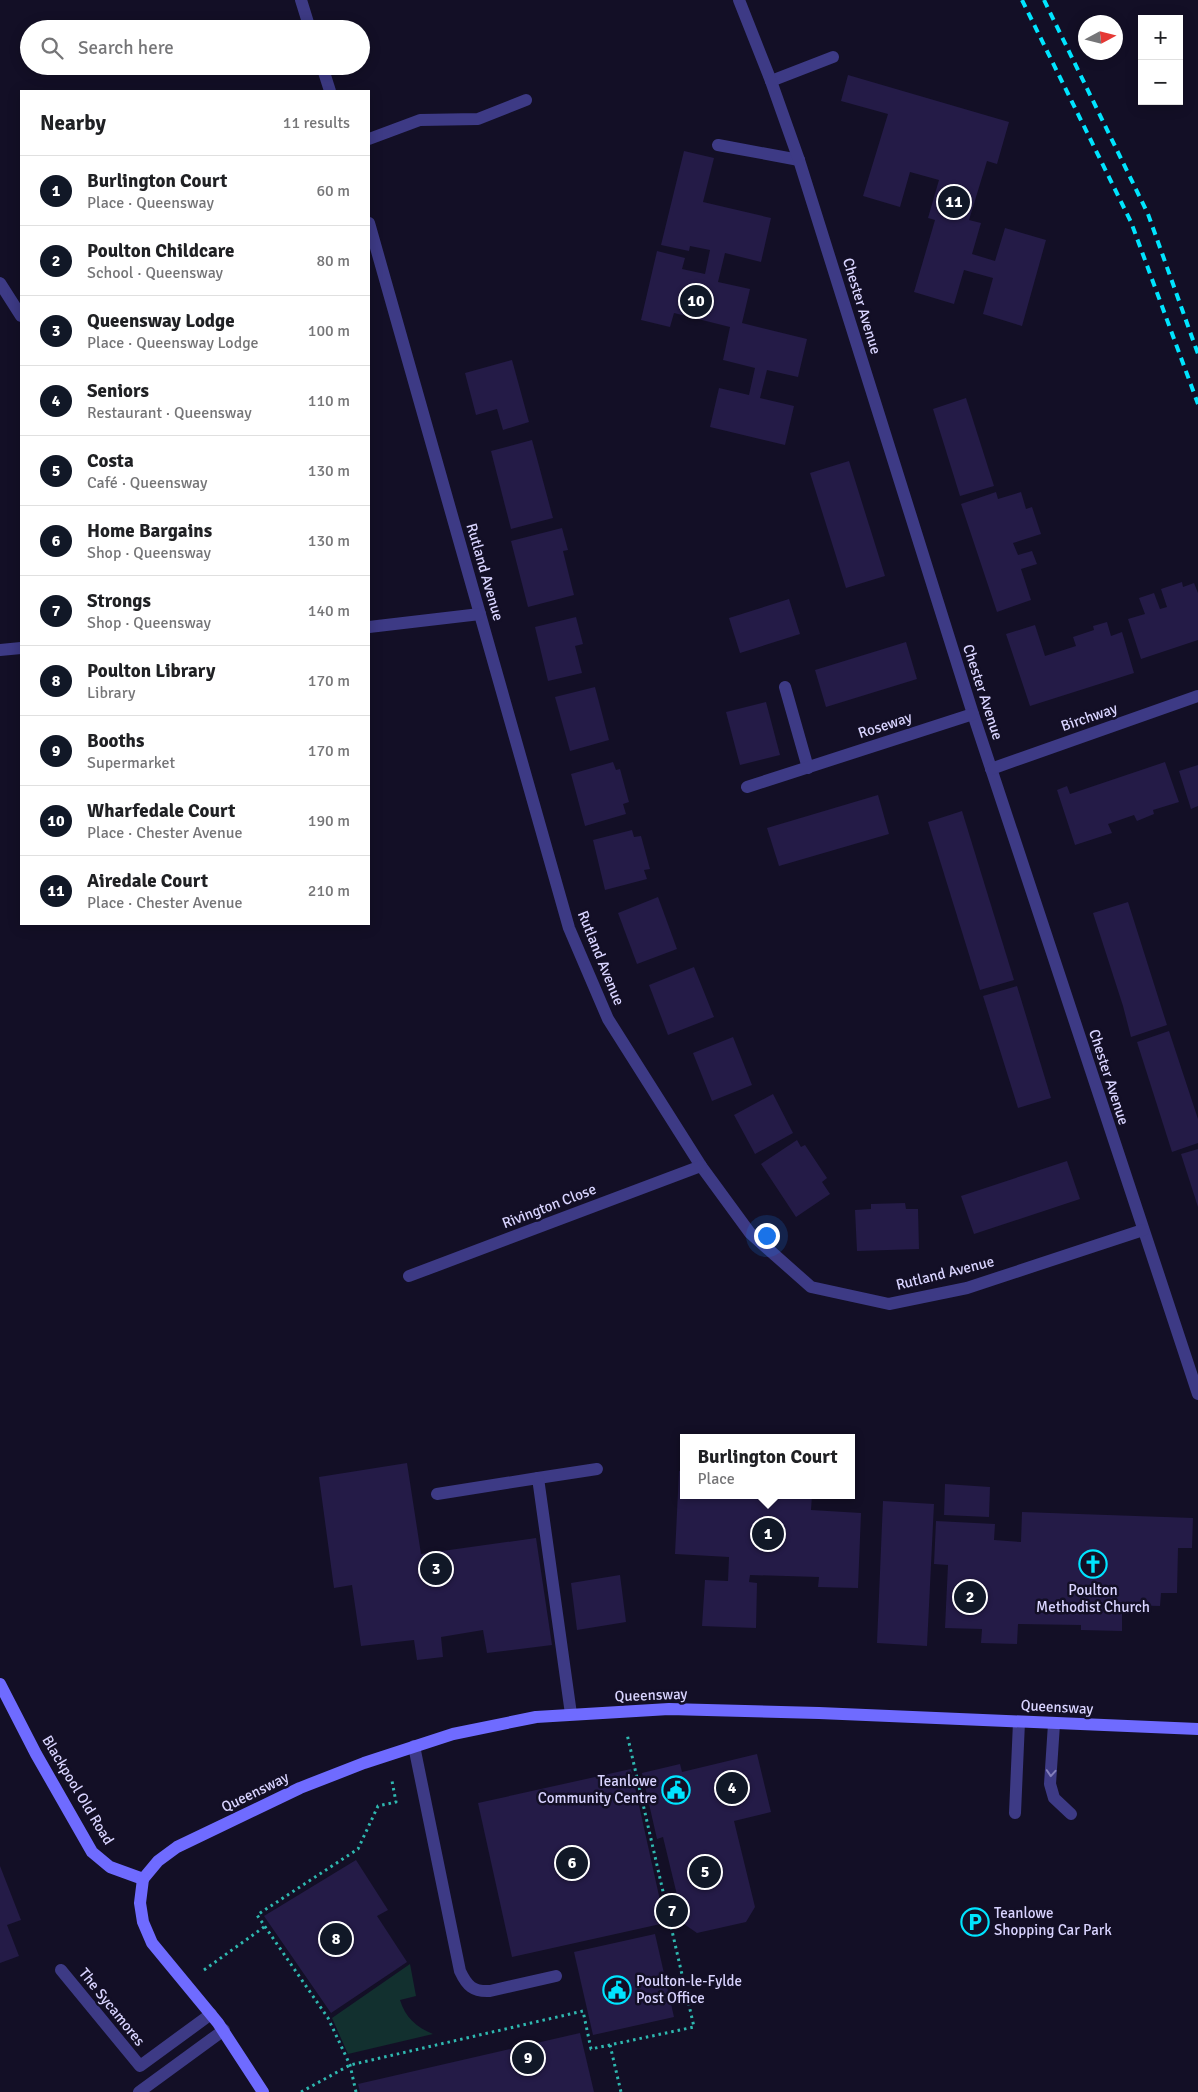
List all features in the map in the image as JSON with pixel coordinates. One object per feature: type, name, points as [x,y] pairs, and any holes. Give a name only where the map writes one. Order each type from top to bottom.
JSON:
[{"type":"main road","name":"Blackpool Old Road","points":[[0,1684],[36,1754],[92,1852],[110,1868],[143,1879]]},
{"type":"main road","name":"Queensway","points":[[143,1879],[158,1861],[177,1847],[300,1788],[364,1762],[414,1746],[502,1723],[572,1714],[668,1709],[1198,1729]]},
{"type":"main road","points":[[143,1879],[140,1903],[143,1922],[152,1943],[224,2030],[263,2092]]},
{"type":"street","points":[[301,0],[307,20]]},
{"type":"street","name":"Chester Avenue","points":[[738,0],[771,81],[800,160],[973,714],[1142,1230],[1198,1394]]},
{"type":"street","points":[[771,81],[832,57]]},
{"type":"street","points":[[325,75],[330,90]]},
{"type":"street","points":[[370,138],[420,120],[478,119],[526,100]]},
{"type":"street","points":[[718,145],[800,160]]},
{"type":"street","name":"Rutland Avenue","points":[[370,227],[569,928],[608,1019],[701,1166],[750,1233],[811,1287],[889,1304],[966,1288],[1142,1230]]},
{"type":"street","points":[[0,283],[20,314]]},
{"type":"street","points":[[370,628],[480,614]]},
{"type":"street","points":[[0,650],[20,648]]},
{"type":"street","points":[[785,687],[808,768]]},
{"type":"street","name":"Birchway","points":[[991,768],[1198,696]]},
{"type":"street","name":"Roseway","points":[[747,788],[973,714]]},
{"type":"street","name":"Rivington Close","points":[[409,1276],[701,1166]]},
{"type":"street","points":[[437,1494],[597,1469]]},
{"type":"street","points":[[538,1478],[572,1714]]},
{"type":"street","points":[[1015,1813],[1019,1722]]},
{"type":"street","points":[[1054,1724],[1050,1784],[1054,1798],[1071,1814]]},
{"type":"street","points":[[414,1746],[460,1971],[465,1982],[471,1989],[490,1992],[556,1976]]},
{"type":"street","name":"The Sycamores","points":[[60,1970],[140,2066],[211,2014]]},
{"type":"street","points":[[139,2092],[224,2030]]},
{"type":"path","points":[[300,2092],[350,2065],[582,2011],[591,2049],[694,2027],[622,1711]]},
{"type":"path","points":[[356,2092],[350,2065],[328,2018],[257,1915],[358,1849],[378,1806],[396,1802],[392,1781],[418,1767]]},
{"type":"path","points":[[185,1983],[264,1927]]},
{"type":"path","points":[[610,2045],[621,2092]]},
{"type":"path","points":[[309,2088],[312,2092]]},
{"type":"green space","points":[[410,1964],[416,1996],[400,2000],[412,2021],[433,2034],[348,2054],[332,2018]]},
{"type":"building","points":[[848,75],[1009,122],[997,164],[987,161],[969,220],[981,223],[972,254],[995,261],[1005,228],[1046,240],[1022,326],[983,314],[993,278],[964,270],[954,304],[914,292],[935,220],[928,218],[939,180],[910,172],[900,207],[863,196],[888,114],[841,101]]},
{"type":"building","points":[[684,151],[714,158],[703,202],[771,218],[761,262],[725,253],[718,282],[750,289],[742,323],[807,339],[798,377],[767,370],[760,398],[794,406],[785,445],[710,427],[719,388],[749,395],[755,368],[723,360],[730,327],[674,313],[670,327],[641,320],[657,251],[685,258],[682,269],[705,274],[710,250],[690,246],[689,251],[661,245]]},
{"type":"building","points":[[512,360],[529,422],[503,430],[497,409],[476,415],[465,373]]},
{"type":"building","points":[[966,398],[994,486],[960,496],[933,409]]},
{"type":"building","points":[[532,440],[553,518],[511,529],[491,451]]},
{"type":"building","points":[[849,461],[885,576],[846,588],[810,473]]},
{"type":"building","points":[[996,492],[998,499],[1021,492],[1026,509],[1032,507],[1041,534],[1013,543],[1018,555],[1032,551],[1037,564],[1021,569],[1031,600],[997,612],[961,504]]},
{"type":"building","points":[[562,528],[568,550],[563,551],[574,595],[528,607],[511,541]]},
{"type":"building","points":[[1182,582],[1183,587],[1194,583],[1198,593],[1198,640],[1141,659],[1128,619],[1145,614],[1139,598],[1154,593],[1160,609],[1167,607],[1161,589]]},
{"type":"building","points":[[789,599],[800,634],[740,653],[729,618]]},
{"type":"building","points":[[576,617],[583,644],[575,646],[582,673],[548,681],[535,627]]},
{"type":"building","points":[[1107,622],[1111,636],[1122,632],[1134,673],[1030,706],[1006,634],[1035,625],[1045,656],[1076,646],[1073,637],[1094,630],[1093,626]]},
{"type":"building","points":[[906,642],[917,679],[826,707],[815,670]]},
{"type":"building","points":[[595,687],[609,740],[570,751],[555,697]]},
{"type":"building","points":[[766,702],[780,755],[740,765],[726,712]]},
{"type":"building","points":[[613,762],[616,770],[620,769],[629,802],[623,804],[626,814],[585,826],[571,774]]},
{"type":"building","points":[[1165,762],[1179,802],[1153,810],[1154,814],[1137,821],[1134,815],[1108,824],[1112,833],[1075,845],[1057,790],[1067,786],[1070,794]]},
{"type":"building","points":[[1198,765],[1198,806],[1191,809],[1179,771]]},
{"type":"building","points":[[878,795],[889,834],[779,866],[767,828]]},
{"type":"building","points":[[962,811],[1014,980],[980,990],[928,822]]},
{"type":"building","points":[[632,830],[634,837],[641,836],[650,869],[644,870],[647,879],[605,890],[593,840]]},
{"type":"building","points":[[658,897],[677,949],[637,964],[618,913]]},
{"type":"building","points":[[1128,902],[1167,1025],[1131,1037],[1093,913]]},
{"type":"building","points":[[694,967],[714,1017],[668,1035],[649,985]]},
{"type":"building","points":[[1017,986],[1051,1098],[1018,1108],[983,996]]},
{"type":"building","points":[[1169,1031],[1198,1119],[1198,1143],[1172,1152],[1137,1042]]},
{"type":"building","points":[[733,1037],[752,1085],[712,1101],[693,1053]]},
{"type":"building","points":[[773,1094],[793,1133],[755,1154],[734,1115]]},
{"type":"building","points":[[797,1140],[801,1147],[805,1145],[827,1178],[822,1182],[830,1194],[796,1217],[761,1164]]},
{"type":"building","points":[[1198,1149],[1198,1207],[1181,1154]]},
{"type":"building","points":[[1067,1161],[1080,1199],[974,1234],[961,1196]]},
{"type":"building","points":[[905,1203],[906,1209],[918,1209],[919,1249],[857,1251],[855,1210],[871,1209],[871,1204]]},
{"type":"building","points":[[407,1463],[421,1554],[536,1538],[552,1645],[487,1653],[483,1630],[441,1637],[443,1657],[417,1660],[414,1640],[361,1646],[352,1585],[334,1588],[319,1477]]},
{"type":"building","points":[[679,1471],[680,1499],[812,1499],[811,1510],[861,1513],[858,1588],[818,1587],[819,1577],[750,1575],[749,1582],[757,1583],[756,1628],[702,1626],[705,1580],[728,1581],[729,1557],[675,1554]]},
{"type":"building","points":[[945,1484],[990,1487],[989,1517],[944,1515]]},
{"type":"building","points":[[883,1501],[934,1504],[927,1646],[877,1643]]},
{"type":"building","name":"Poulton Methodist Church","points":[[1022,1512],[1193,1518],[1192,1548],[1178,1548],[1177,1593],[1161,1593],[1160,1606],[1122,1605],[1122,1631],[1081,1630],[1081,1625],[1018,1624],[1017,1644],[981,1643],[982,1629],[945,1628],[948,1565],[934,1564],[936,1521],[995,1524],[994,1540],[1021,1542]]},
{"type":"building","points":[[620,1575],[626,1622],[577,1630],[571,1583]]},
{"type":"building","points":[[757,1754],[771,1812],[734,1821],[755,1907],[746,1922],[697,1933],[684,1924],[663,1837],[657,1839],[642,1773],[680,1764],[682,1772]]},
{"type":"building","points":[[631,1769],[665,1923],[512,1957],[478,1803]]},
{"type":"building","points":[[356,1860],[388,1910],[377,1916],[407,1962],[331,2013],[264,1916]]},
{"type":"building","points":[[0,1866],[21,1920],[7,1925],[19,1956],[0,1963]]},
{"type":"building","points":[[655,1934],[674,2017],[593,2035],[574,1952]]},
{"type":"building","points":[[580,2033],[594,2092],[360,2092],[358,2084]]},
{"type":"railway","points":[[1022,0],[1131,222],[1198,404]]},
{"type":"railway","points":[[1044,0],[1148,214],[1198,354]]},
{"type":"place","name":"Airedale Court","points":[[954,202]]},
{"type":"place","name":"Wharfedale Court","points":[[696,301]]},
{"type":"place","name":"Burlington Court","points":[[768,1534]]},
{"type":"place","name":"Poulton Methodist Church","points":[[1093,1564]]},
{"type":"place","name":"Queensway Lodge","points":[[436,1569]]},
{"type":"place","name":"Poulton Childcare","points":[[970,1597]]},
{"type":"place","name":"Seniors","points":[[732,1788]]},
{"type":"place","name":"Teanlowe Community Centre","points":[[676,1790]]},
{"type":"place","name":"Home Bargains","points":[[572,1863]]},
{"type":"place","name":"Costa","points":[[705,1872]]},
{"type":"place","name":"Strongs","points":[[672,1911]]},
{"type":"place","name":"Teanlowe Shopping Car Park","points":[[975,1922]]},
{"type":"place","name":"Poulton Library","points":[[336,1939]]},
{"type":"place","name":"Poulton-le-Fylde Post Office","points":[[617,1990]]},
{"type":"place","name":"Booths","points":[[528,2058]]}]
